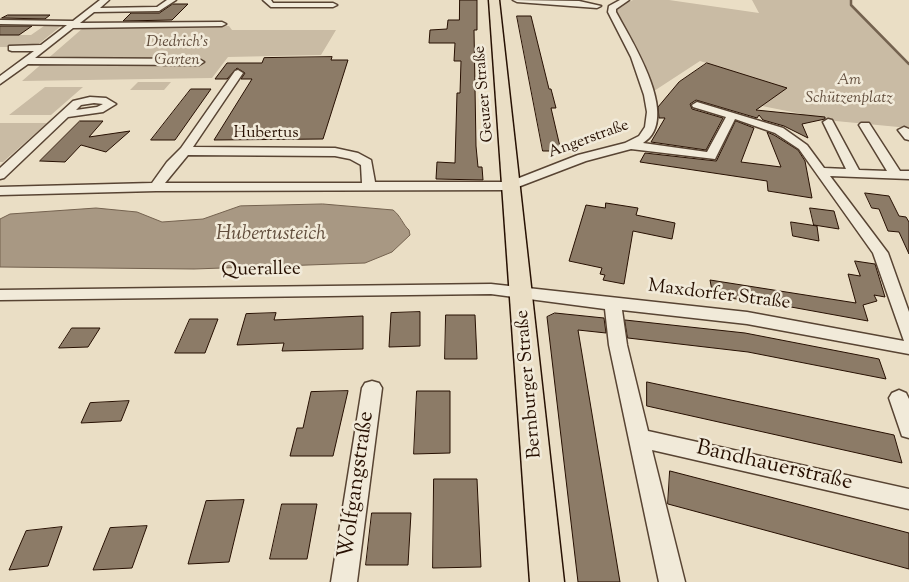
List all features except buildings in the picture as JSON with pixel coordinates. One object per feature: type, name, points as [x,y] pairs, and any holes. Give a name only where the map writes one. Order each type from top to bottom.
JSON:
[{"type":"main road","name":"Geuzer Straße","points":[[494,0],[510,186]]},
{"type":"main road","name":"Bernburger Straße","points":[[510,186],[522,293],[547,582]]},
{"type":"street","points":[[0,81],[105,0]]},
{"type":"street","points":[[92,10],[159,8],[172,0]]},
{"type":"street","points":[[267,0],[271,5],[333,5]]},
{"type":"street","points":[[518,0],[579,3],[597,6]]},
{"type":"street","name":"Angerstraße","points":[[510,186],[580,158],[631,145],[644,137],[652,128],[653,113],[649,91],[612,12],[612,8],[626,0]]},
{"type":"street","points":[[0,22],[73,25],[222,24]]},
{"type":"street","points":[[12,48],[44,48]]},
{"type":"street","points":[[25,61],[199,62]]},
{"type":"street","points":[[156,187],[171,165],[186,151],[238,73]]},
{"type":"street","points":[[698,105],[761,123],[796,140],[880,253],[909,336]]},
{"type":"street","points":[[0,175],[67,114]]},
{"type":"street","points":[[631,145],[711,156],[732,115]]},
{"type":"street","points":[[828,122],[854,174]]},
{"type":"street","points":[[865,125],[895,173]]},
{"type":"street","name":"Hubertus","points":[[186,151],[335,152],[354,156],[367,163],[369,186]]},
{"type":"street","points":[[822,173],[895,173],[909,175]]},
{"type":"street","points":[[0,190],[156,187],[510,186]]},
{"type":"street","name":"Querallee","points":[[0,295],[478,288],[522,293]]},
{"type":"street","name":"Maxdorfer Straße","points":[[522,293],[747,318],[909,348]]},
{"type":"street","points":[[613,304],[618,345],[672,582]]},
{"type":"street","name":"Wolfgangstraße","points":[[344,582],[372,388]]},
{"type":"street","points":[[899,398],[909,430]]},
{"type":"street","name":"Bandhauerstraße","points":[[639,438],[648,438],[909,499]]},
{"type":"green space","name":"Am Schützenplatz","points":[[633,0],[669,0],[759,13],[752,0],[851,0],[851,5],[909,64],[909,128],[804,118],[802,114],[762,106],[786,88],[700,61],[654,91],[614,8]]},
{"type":"green space","points":[[44,26],[61,26],[35,47],[0,47],[0,35],[31,35]]},
{"type":"green space","name":"Diedrich's Garten","points":[[229,26],[232,30],[336,30],[321,55],[228,57],[212,78],[22,81],[83,28]]},
{"type":"green space","points":[[138,82],[171,82],[164,90],[130,90]]},
{"type":"green space","points":[[45,87],[83,87],[51,115],[9,115]]},
{"type":"green space","points":[[0,123],[47,123],[3,162],[0,162]]},
{"type":"water","name":"Hubertusteich","points":[[323,204],[393,210],[409,230],[410,235],[392,252],[365,263],[194,269],[0,267],[0,219],[10,214],[96,208],[137,212],[162,222],[203,219],[240,206]]},
{"type":"waterway","points":[[851,0],[851,5],[909,64]]}]
